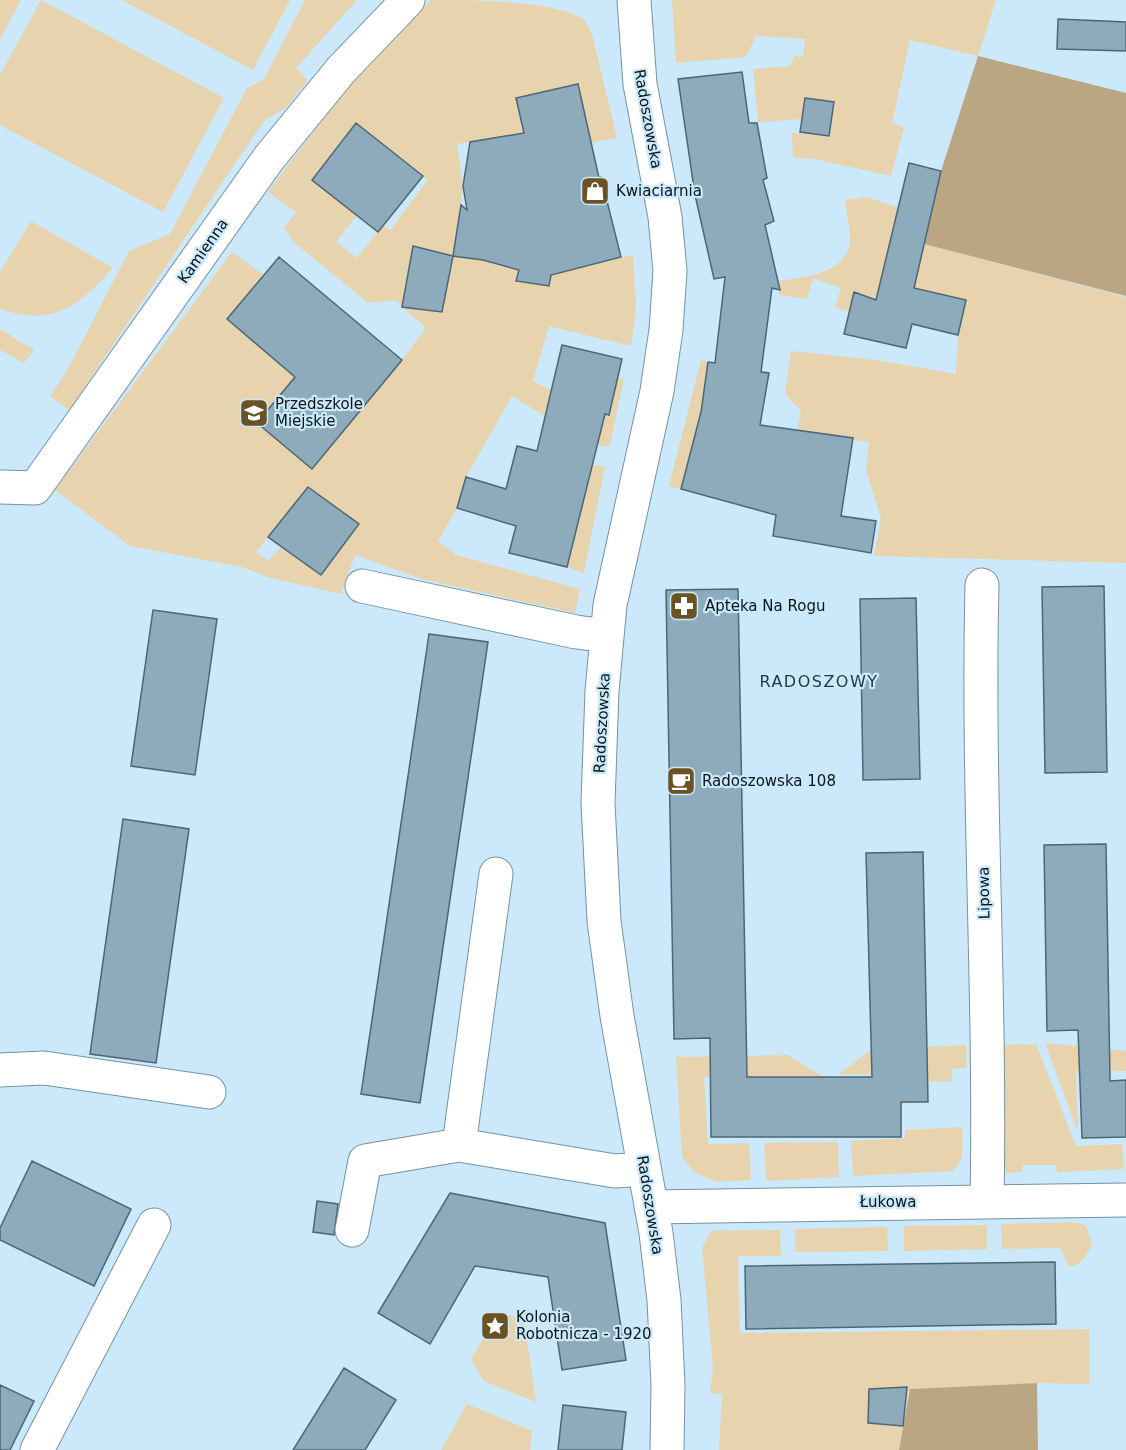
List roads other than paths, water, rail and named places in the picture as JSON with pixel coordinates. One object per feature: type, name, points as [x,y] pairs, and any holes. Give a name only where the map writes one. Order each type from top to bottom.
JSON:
[{"type":"street","name":"Kamienna","points":[[0,487],[35,488],[269,158],[341,70],[408,0]]},
{"type":"street","name":"Radoszowska","points":[[634,0],[640,84],[665,217],[670,270],[666,330],[657,391],[626,527],[607,636],[598,803],[604,921],[616,1016],[651,1206],[664,1300],[668,1385],[667,1450]]},
{"type":"street","name":"Lipowa","points":[[982,585],[981,726],[987,980],[987,1202]]},
{"type":"street","points":[[362,586],[576,632],[607,636]]},
{"type":"street","points":[[459,1145],[495,874]]},
{"type":"street","points":[[0,1070],[44,1068],[209,1092]]},
{"type":"street","points":[[352,1230],[365,1161],[459,1145],[615,1171],[644,1169]]},
{"type":"street","name":"Łukowa","points":[[651,1206],[1126,1200]]},
{"type":"street","points":[[36,1450],[154,1225]]},
{"type":"place","name":"Kwiaciarnia","points":[[595,191]]},
{"type":"place","name":"Przedszkole Miejskie","points":[[254,413]]},
{"type":"place","name":"Apteka Na Rogu","points":[[684,606]]},
{"type":"place","name":"Radoszowska 108","points":[[681,781]]},
{"type":"place","name":"Kolonia Robotnicza - 1920","points":[[495,1326]]},
{"type":"district","name":"RADOSZOWY","points":[[819,681]]}]
